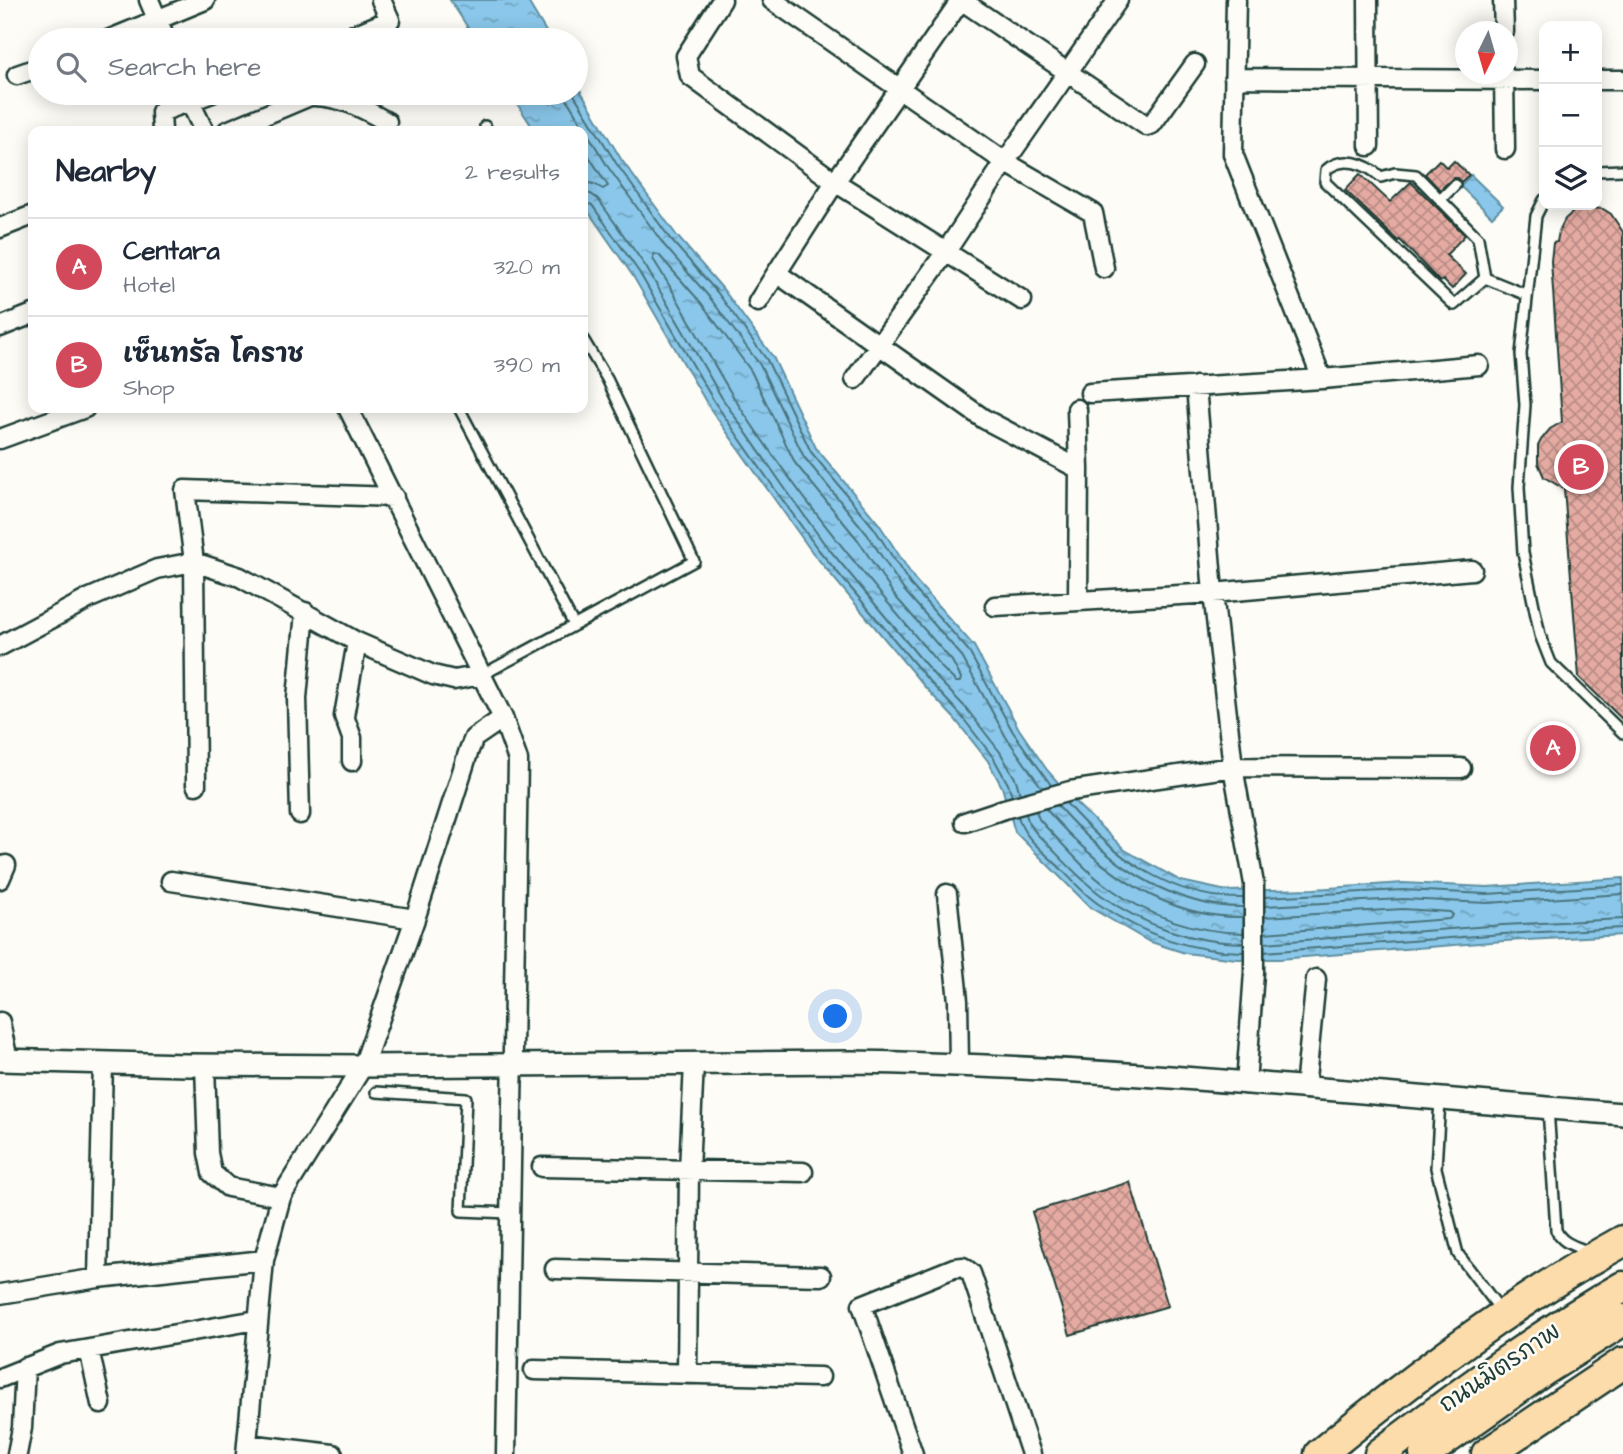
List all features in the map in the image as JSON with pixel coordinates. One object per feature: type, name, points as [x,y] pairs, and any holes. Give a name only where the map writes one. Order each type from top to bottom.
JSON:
[{"type":"highway","points":[[1320,1454],[1415,1378],[1610,1248]]},
{"type":"highway","name":"ถนนมิตรภาพ","points":[[1380,1454],[1529,1346],[1623,1287]]},
{"type":"highway","name":"ถนนมิตรภาพ","points":[[1425,1454],[1544,1370],[1623,1320]]},
{"type":"highway","points":[[1487,1454],[1623,1363]]},
{"type":"street","points":[[149,0],[161,28]]},
{"type":"street","points":[[140,28],[205,0]]},
{"type":"street","points":[[370,28],[390,20],[382,0]]},
{"type":"street","points":[[722,0],[686,56],[690,76],[835,182],[1022,300]]},
{"type":"street","points":[[772,0],[1005,162],[1093,213],[1104,268]]},
{"type":"street","points":[[758,302],[898,88],[961,0],[1147,126],[1152,124],[1195,64]]},
{"type":"street","points":[[855,379],[945,253],[1118,0]]},
{"type":"street","points":[[1236,0],[1233,153],[1322,379]]},
{"type":"street","points":[[1368,0],[1369,146]]},
{"type":"street","points":[[1503,0],[1504,21]]},
{"type":"street","points":[[17,75],[28,71]]},
{"type":"street","points":[[1234,78],[1455,78]]},
{"type":"street","points":[[1518,78],[1539,80]]},
{"type":"street","points":[[1602,80],[1623,80]]},
{"type":"street","points":[[1504,84],[1505,149]]},
{"type":"street","points":[[162,126],[161,112],[174,105]]},
{"type":"street","points":[[192,105],[202,126]]},
{"type":"street","points":[[239,126],[289,105]]},
{"type":"street","points":[[352,105],[387,121]]},
{"type":"street","points":[[0,228],[28,217]]},
{"type":"street","points":[[778,274],[984,419],[1080,469]]},
{"type":"street","points":[[0,327],[28,316]]},
{"type":"street","points":[[1090,393],[1322,379],[1479,365]]},
{"type":"street","points":[[1196,386],[1213,593],[1233,767],[1254,884],[1254,972],[1246,1084]]},
{"type":"street","points":[[1077,409],[1080,469],[1078,600]]},
{"type":"street","points":[[0,439],[71,413]]},
{"type":"street","points":[[351,413],[503,718],[519,760],[506,1454]]},
{"type":"street","points":[[196,785],[194,562],[185,490],[394,496]]},
{"type":"street","points":[[0,646],[90,598],[157,569],[194,562],[240,577],[357,642],[433,675],[454,680],[482,675]]},
{"type":"street","points":[[995,606],[1213,593],[1472,570]]},
{"type":"street","points":[[300,814],[297,698],[305,612]]},
{"type":"street","points":[[352,761],[352,738],[344,716],[357,642]]},
{"type":"street","points":[[333,1454],[247,1449],[264,1260],[281,1197],[363,1066],[415,919],[474,738],[503,718]]},
{"type":"street","points":[[965,822],[1004,808],[1070,791],[1233,767],[1461,768]]},
{"type":"street","points":[[171,881],[415,919]]},
{"type":"street","points":[[947,894],[958,1001],[959,1063]]},
{"type":"street","points":[[1305,1089],[1316,979]]},
{"type":"street","points":[[0,1022],[4,1060],[363,1066],[513,1063],[959,1063],[1623,1114]]},
{"type":"street","points":[[98,1278],[103,1062]]},
{"type":"street","points":[[687,1374],[689,1170],[694,1063]]},
{"type":"street","points":[[205,1065],[208,1153],[212,1173],[228,1187],[281,1197]]},
{"type":"street","points":[[542,1167],[803,1172]]},
{"type":"street","points":[[0,1294],[98,1278],[264,1260]]},
{"type":"street","points":[[913,1454],[862,1305],[954,1268],[964,1267],[971,1273],[1031,1454]]},
{"type":"street","points":[[555,1269],[821,1276]]},
{"type":"street","points":[[0,1378],[60,1354],[257,1320]]},
{"type":"street","points":[[89,1349],[101,1404]]},
{"type":"street","points":[[17,1454],[22,1427],[25,1367]]},
{"type":"street","points":[[534,1370],[820,1377]]},
{"type":"lane","points":[[1350,162],[1369,166],[1381,177],[1395,173],[1416,175],[1478,238],[1485,278],[1454,305],[1325,182],[1326,170],[1334,163],[1350,162]]},
{"type":"lane","points":[[1602,172],[1623,170]]},
{"type":"lane","points":[[1441,200],[1455,185]]},
{"type":"lane","points":[[1539,210],[1536,216],[1521,354],[1525,405],[1520,487],[1523,553],[1540,635],[1551,663],[1623,733]]},
{"type":"lane","points":[[1485,278],[1527,295]]},
{"type":"lane","points":[[482,675],[694,561],[607,379],[588,347]]},
{"type":"lane","points":[[462,413],[574,625]]},
{"type":"lane","points":[[376,1092],[467,1098],[461,1210],[510,1213]]},
{"type":"lane","points":[[1440,1100],[1436,1168],[1458,1254],[1505,1316]]},
{"type":"lane","points":[[1548,1108],[1556,1230],[1559,1237],[1565,1242],[1610,1248]]},
{"type":"water","points":[[450,0],[527,0],[544,28],[468,28]]},
{"type":"water","points":[[588,103],[621,159],[677,236],[722,288],[773,357],[816,448],[879,524],[915,580],[974,646],[1019,729],[1047,770],[1076,803],[1125,850],[1181,881],[1227,891],[1403,883],[1487,887],[1623,878],[1623,935],[1504,941],[1279,959],[1237,959],[1185,953],[1148,941],[1091,908],[1015,832],[1002,787],[988,761],[812,552],[709,407],[633,276],[588,211],[588,126],[532,126],[518,105]]},
{"type":"water","points":[[1471,175],[1503,206],[1492,217],[1460,186]]},
{"type":"building","points":[[1439,160],[1447,168],[1454,161],[1469,175],[1461,182],[1453,178],[1440,190],[1425,174]]},
{"type":"building","points":[[1360,174],[1390,202],[1411,182],[1465,235],[1446,255],[1466,274],[1452,289],[1443,280],[1440,282],[1400,240],[1345,190]]},
{"type":"building","points":[[1603,209],[1611,214],[1623,232],[1623,720],[1579,677],[1564,489],[1544,477],[1538,463],[1538,446],[1541,440],[1550,429],[1562,422],[1551,261],[1553,243],[1557,242],[1565,219],[1573,212]]},
{"type":"building","points":[[1130,1182],[1168,1306],[1070,1335],[1032,1212]]},
{"type":"place","name":"เซ็นทรัล โคราช","points":[[1581,467]]},
{"type":"place","name":"Centara","points":[[1553,748]]}]
